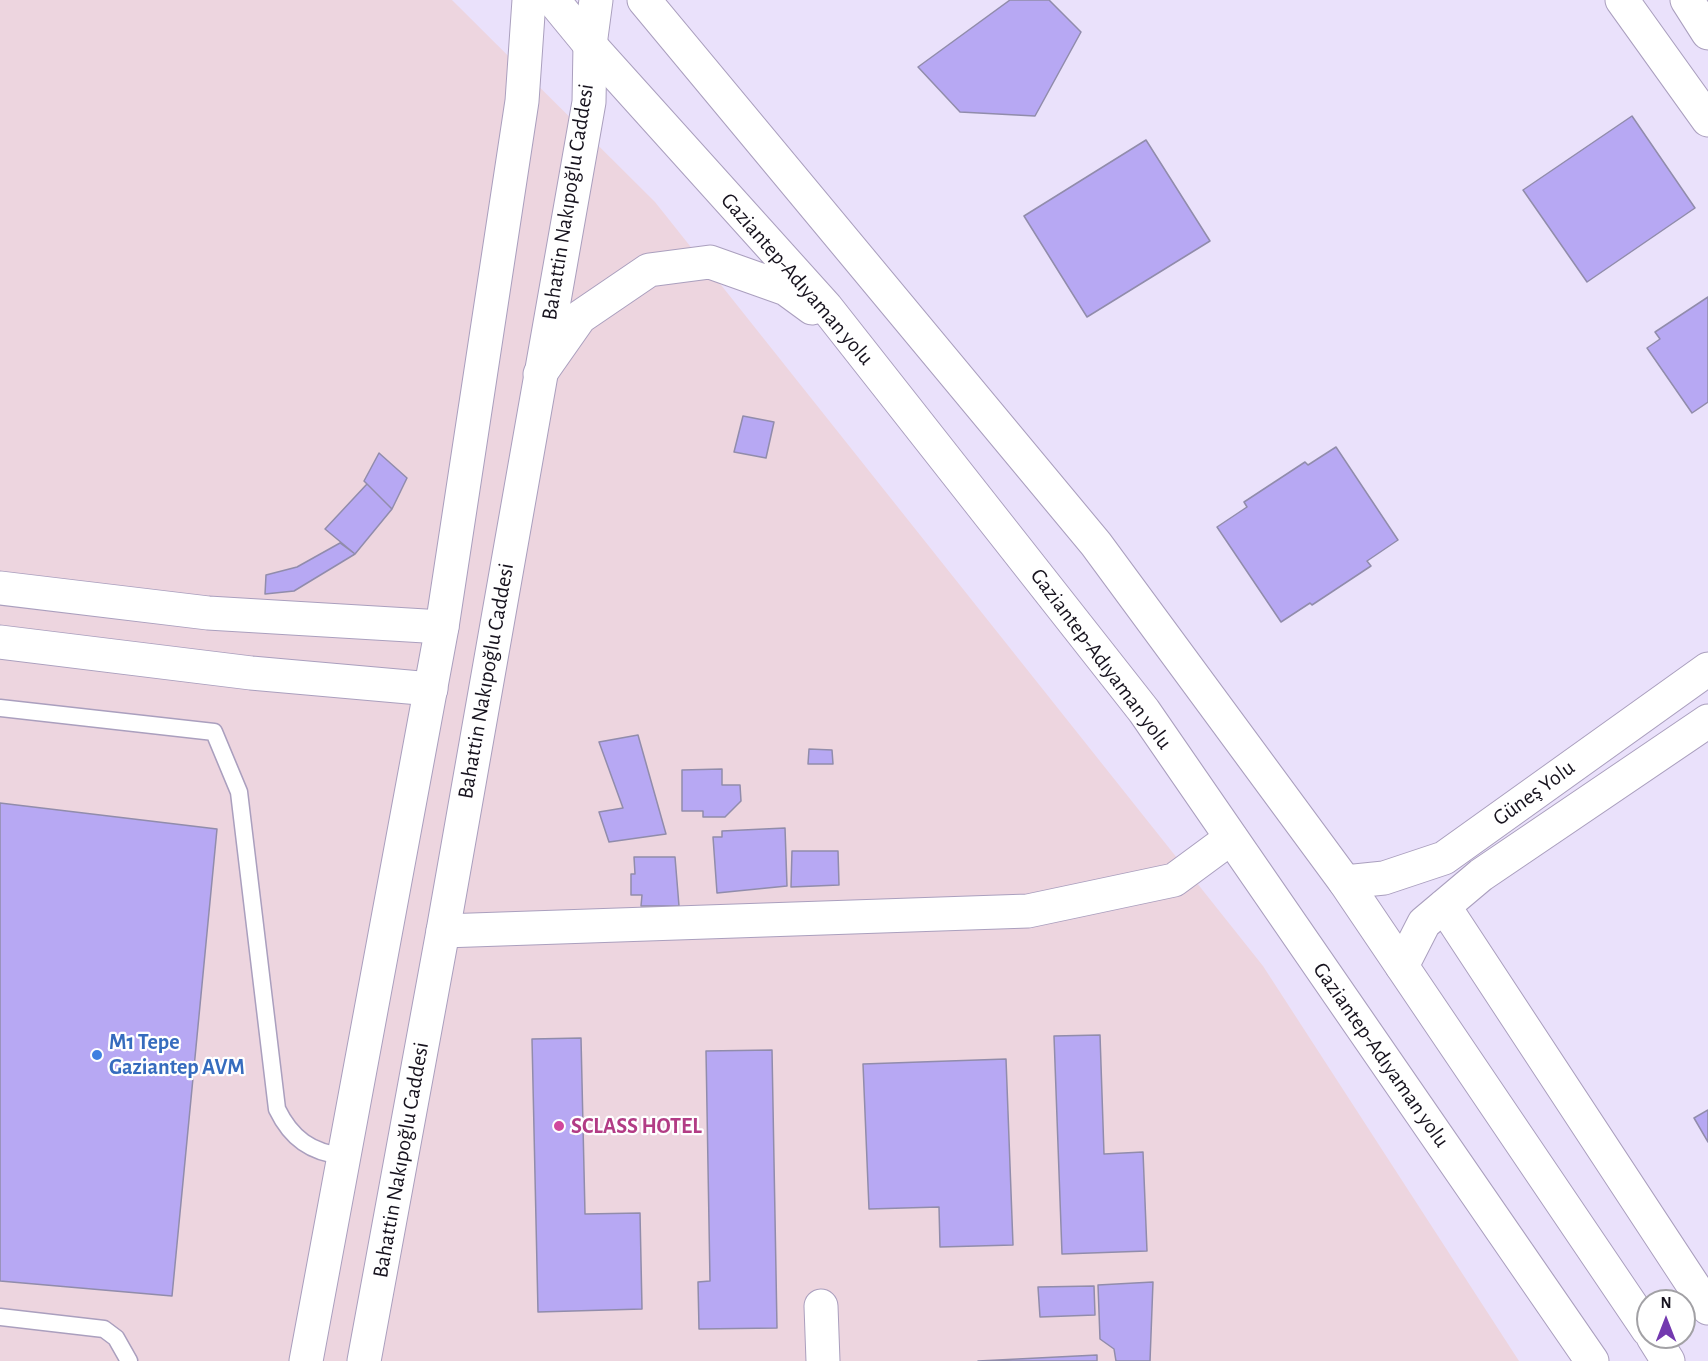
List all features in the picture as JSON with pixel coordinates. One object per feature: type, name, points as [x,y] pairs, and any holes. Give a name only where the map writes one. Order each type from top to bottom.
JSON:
[{"type":"main road","points":[[306,1361],[442,627],[522,101],[529,0]]},
{"type":"main road","name":"Gaziantep-Adıyaman yolu","points":[[553,0],[590,45],[826,307],[1144,711],[1592,1361]]},
{"type":"main road","name":"Bahattin Nakıpoğlu Caddesi","points":[[364,1361],[589,102],[590,45],[596,0]]},
{"type":"main road","points":[[644,0],[1096,544],[1345,882],[1636,1312]]},
{"type":"main road","points":[[1622,0],[1708,120]]},
{"type":"main road","points":[[1687,0],[1708,33]]},
{"type":"main road","points":[[540,374],[580,317],[649,270],[710,262],[786,289],[850,338]]},
{"type":"main road","points":[[0,588],[208,613],[442,627]]},
{"type":"main road","points":[[0,642],[251,673],[431,689]]},
{"type":"main road","name":"Güneş Yolu","points":[[1345,882],[1384,878],[1444,858],[1708,669]]},
{"type":"main road","name":"Güneş Yolu","points":[[1402,966],[1424,923],[1481,875],[1708,721]]},
{"type":"main road","points":[[442,931],[1028,910],[1174,880],[1231,838]]},
{"type":"main road","points":[[1444,906],[1708,1308]]},
{"type":"main road","points":[[821,1306],[822,1361]]},
{"type":"lane","points":[[0,708],[214,732],[239,792],[277,1109],[284,1124],[294,1137],[305,1145],[330,1155],[344,1156]]},
{"type":"lane","points":[[0,1317],[104,1329],[116,1338],[129,1361]]},
{"type":"shaded area","points":[[0,0],[452,0],[655,202],[1263,966],[1519,1361],[0,1361]]},
{"type":"building","points":[[1010,0],[1049,0],[1081,32],[1035,116],[960,112],[918,67]]},
{"type":"building","points":[[1632,116],[1695,208],[1587,282],[1523,190]]},
{"type":"building","points":[[1146,140],[1210,241],[1087,317],[1024,216]]},
{"type":"building","points":[[1708,297],[1708,402],[1692,413],[1647,348],[1660,339],[1655,332]]},
{"type":"building","points":[[743,416],[774,422],[766,458],[734,452]]},
{"type":"building","points":[[1336,447],[1398,540],[1367,561],[1371,566],[1312,605],[1310,603],[1281,622],[1217,527],[1247,507],[1244,502],[1305,462],[1308,465]]},
{"type":"building","points":[[379,453],[407,478],[392,509],[364,481]]},
{"type":"building","points":[[367,484],[392,509],[355,554],[325,529]]},
{"type":"building","points":[[340,543],[355,554],[294,591],[265,594],[266,575],[297,567]]},
{"type":"building","points":[[638,735],[666,834],[609,842],[599,812],[623,808],[599,742]]},
{"type":"building","points":[[809,749],[832,750],[833,764],[808,764]]},
{"type":"building","points":[[722,769],[722,785],[740,785],[741,801],[725,817],[703,817],[703,811],[682,811],[682,770]]},
{"type":"building","name":"M1 Tepe Gaziantep AVM","points":[[0,803],[217,829],[172,1296],[0,1281]]},
{"type":"building","points":[[785,828],[787,886],[717,893],[713,837],[722,837],[722,831]]},
{"type":"building","points":[[792,851],[838,851],[839,885],[791,887]]},
{"type":"building","points":[[634,857],[675,857],[679,906],[641,906],[642,895],[631,895],[631,874],[635,874]]},
{"type":"building","points":[[1100,1035],[1104,1154],[1143,1152],[1147,1251],[1062,1254],[1054,1036]]},
{"type":"building","name":"SCLASS HOTEL","points":[[581,1038],[585,1214],[640,1213],[642,1309],[538,1312],[532,1039]]},
{"type":"building","points":[[772,1050],[777,1328],[699,1329],[698,1282],[710,1281],[706,1051]]},
{"type":"building","points":[[1006,1059],[1013,1245],[940,1247],[939,1207],[869,1209],[863,1064]]},
{"type":"building","points":[[1708,1110],[1708,1142],[1694,1118]]},
{"type":"building","points":[[1153,1282],[1150,1361],[1116,1361],[1114,1349],[1100,1339],[1098,1285]]},
{"type":"building","points":[[1094,1286],[1095,1315],[1040,1317],[1038,1287]]},
{"type":"building","points":[[1097,1355],[1097,1361],[978,1361]]},
{"type":"place","name":"M1 Tepe Gaziantep AVM","points":[[97,1055]]},
{"type":"place","name":"SCLASS HOTEL","points":[[559,1126]]}]
